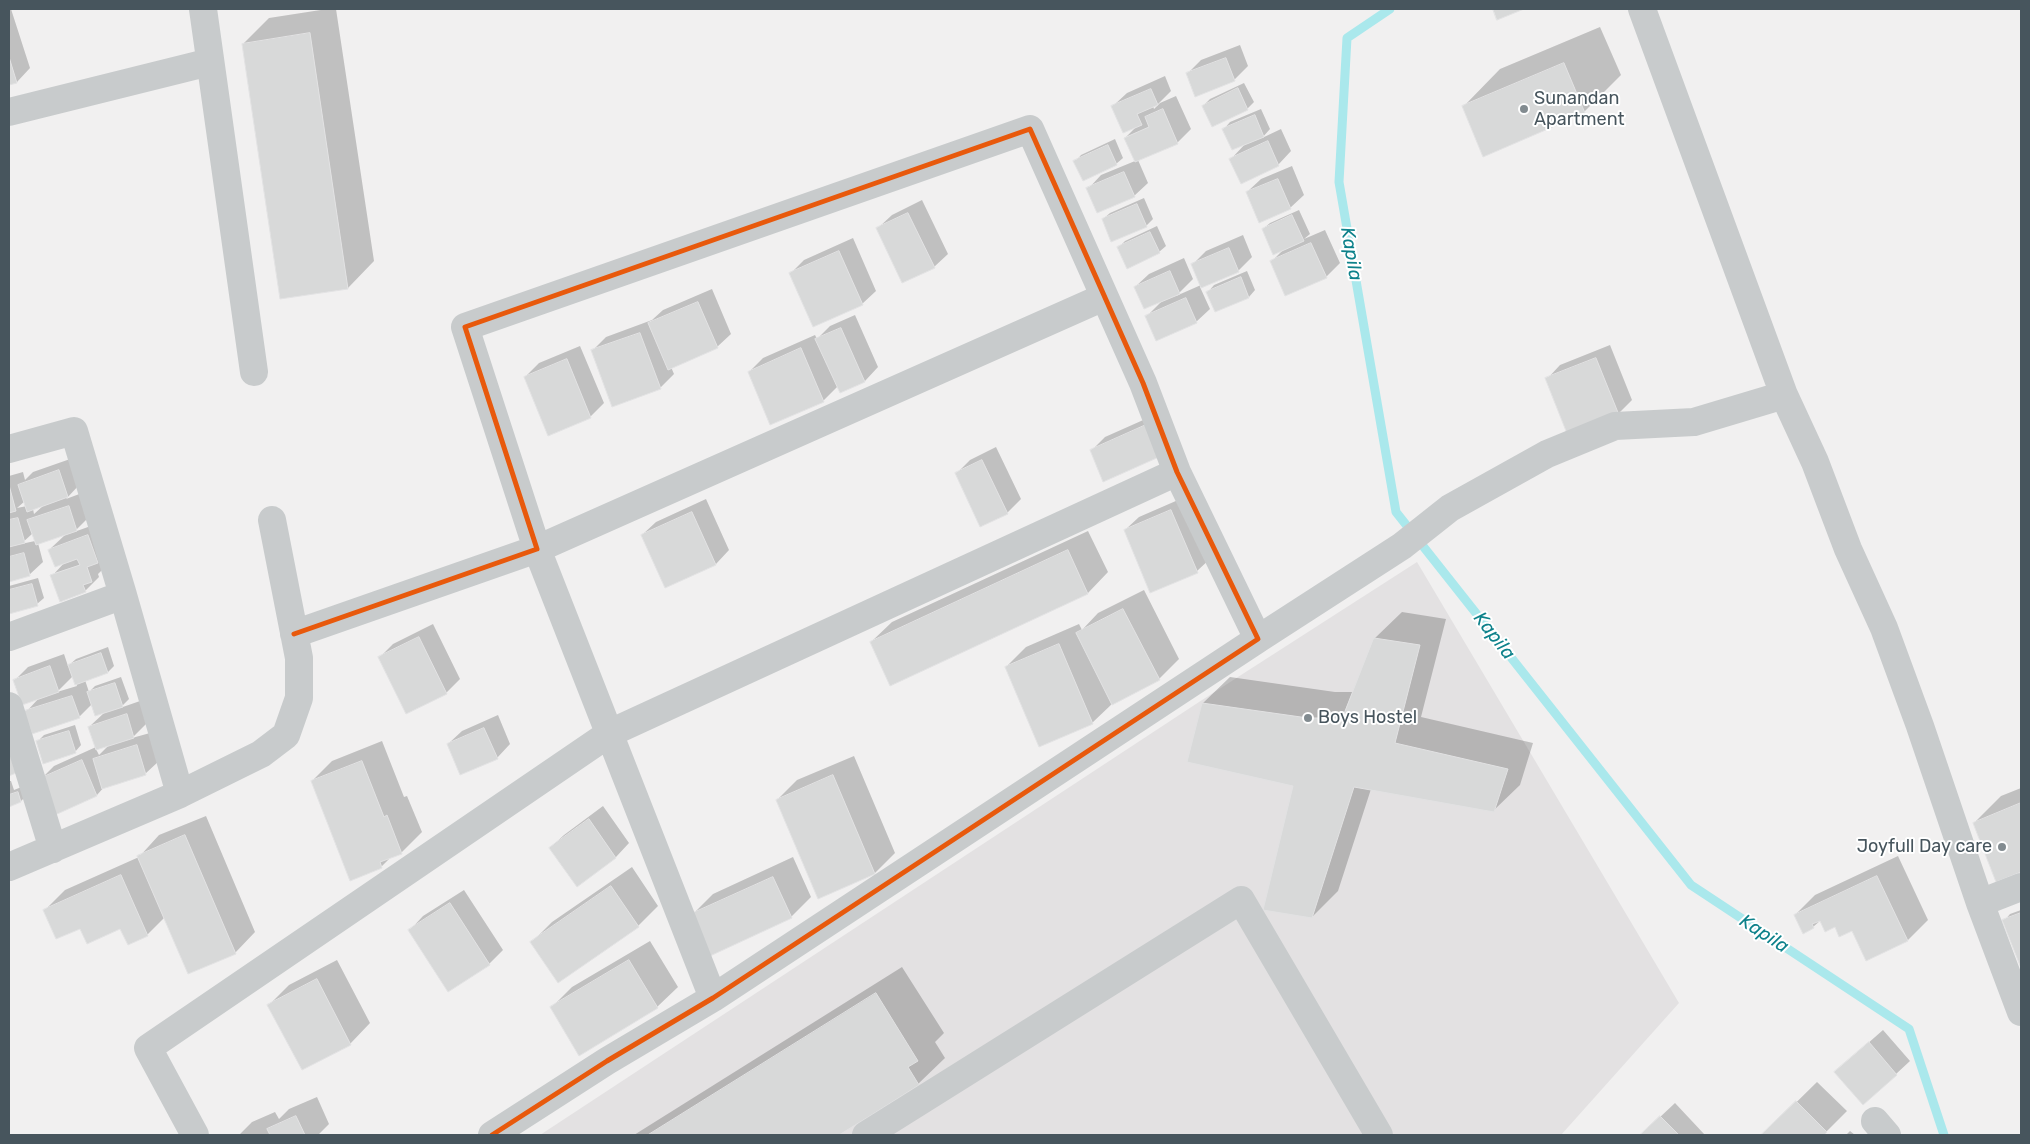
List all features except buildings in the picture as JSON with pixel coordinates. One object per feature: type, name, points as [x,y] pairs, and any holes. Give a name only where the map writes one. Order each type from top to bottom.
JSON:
[{"type":"street","points":[[203,9],[254,372]]},
{"type":"street","points":[[1642,9],[1784,395],[1815,462],[1848,548],[1884,628],[1920,726],[1980,903],[2021,1012]]},
{"type":"street","points":[[9,112],[210,62]]},
{"type":"street","points":[[714,998],[537,548],[465,327],[1030,129],[1143,382],[1177,472],[1258,639]]},
{"type":"street","points":[[294,634],[537,548],[1104,297]]},
{"type":"street","points":[[492,1135],[607,1061],[714,998],[1402,546],[1450,508],[1547,454],[1615,426],[1694,422],[1784,395]]},
{"type":"street","points":[[9,449],[74,431],[180,794]]},
{"type":"street","points":[[195,1135],[148,1048],[610,733],[1177,472]]},
{"type":"street","points":[[9,867],[180,794],[261,754],[286,735],[299,698],[298,658],[272,520]]},
{"type":"street","points":[[9,637],[123,595]]},
{"type":"street","points":[[9,706],[53,849]]},
{"type":"street","points":[[1980,903],[2021,887]]},
{"type":"street","points":[[866,1135],[1241,900],[1380,1135]]},
{"type":"shaded area","points":[[1417,562],[1679,1003],[1561,1135],[540,1135],[1199,702]]},
{"type":"waterway","name":"Kapila","points":[[1390,9],[1347,38],[1339,182],[1396,512],[1691,885],[1909,1029],[1944,1135]]},
{"type":"cycle path","points":[[294,634],[537,549],[465,327],[1030,129],[1143,383],[1177,472],[1258,639],[713,998],[607,1061],[492,1135]]},
{"type":"place","name":"Sunandan Apartment","points":[[1524,109]]},
{"type":"place","name":"Boys Hostel","points":[[1308,718]]},
{"type":"place","name":"Joyfull Day care","points":[[2002,847]]}]
